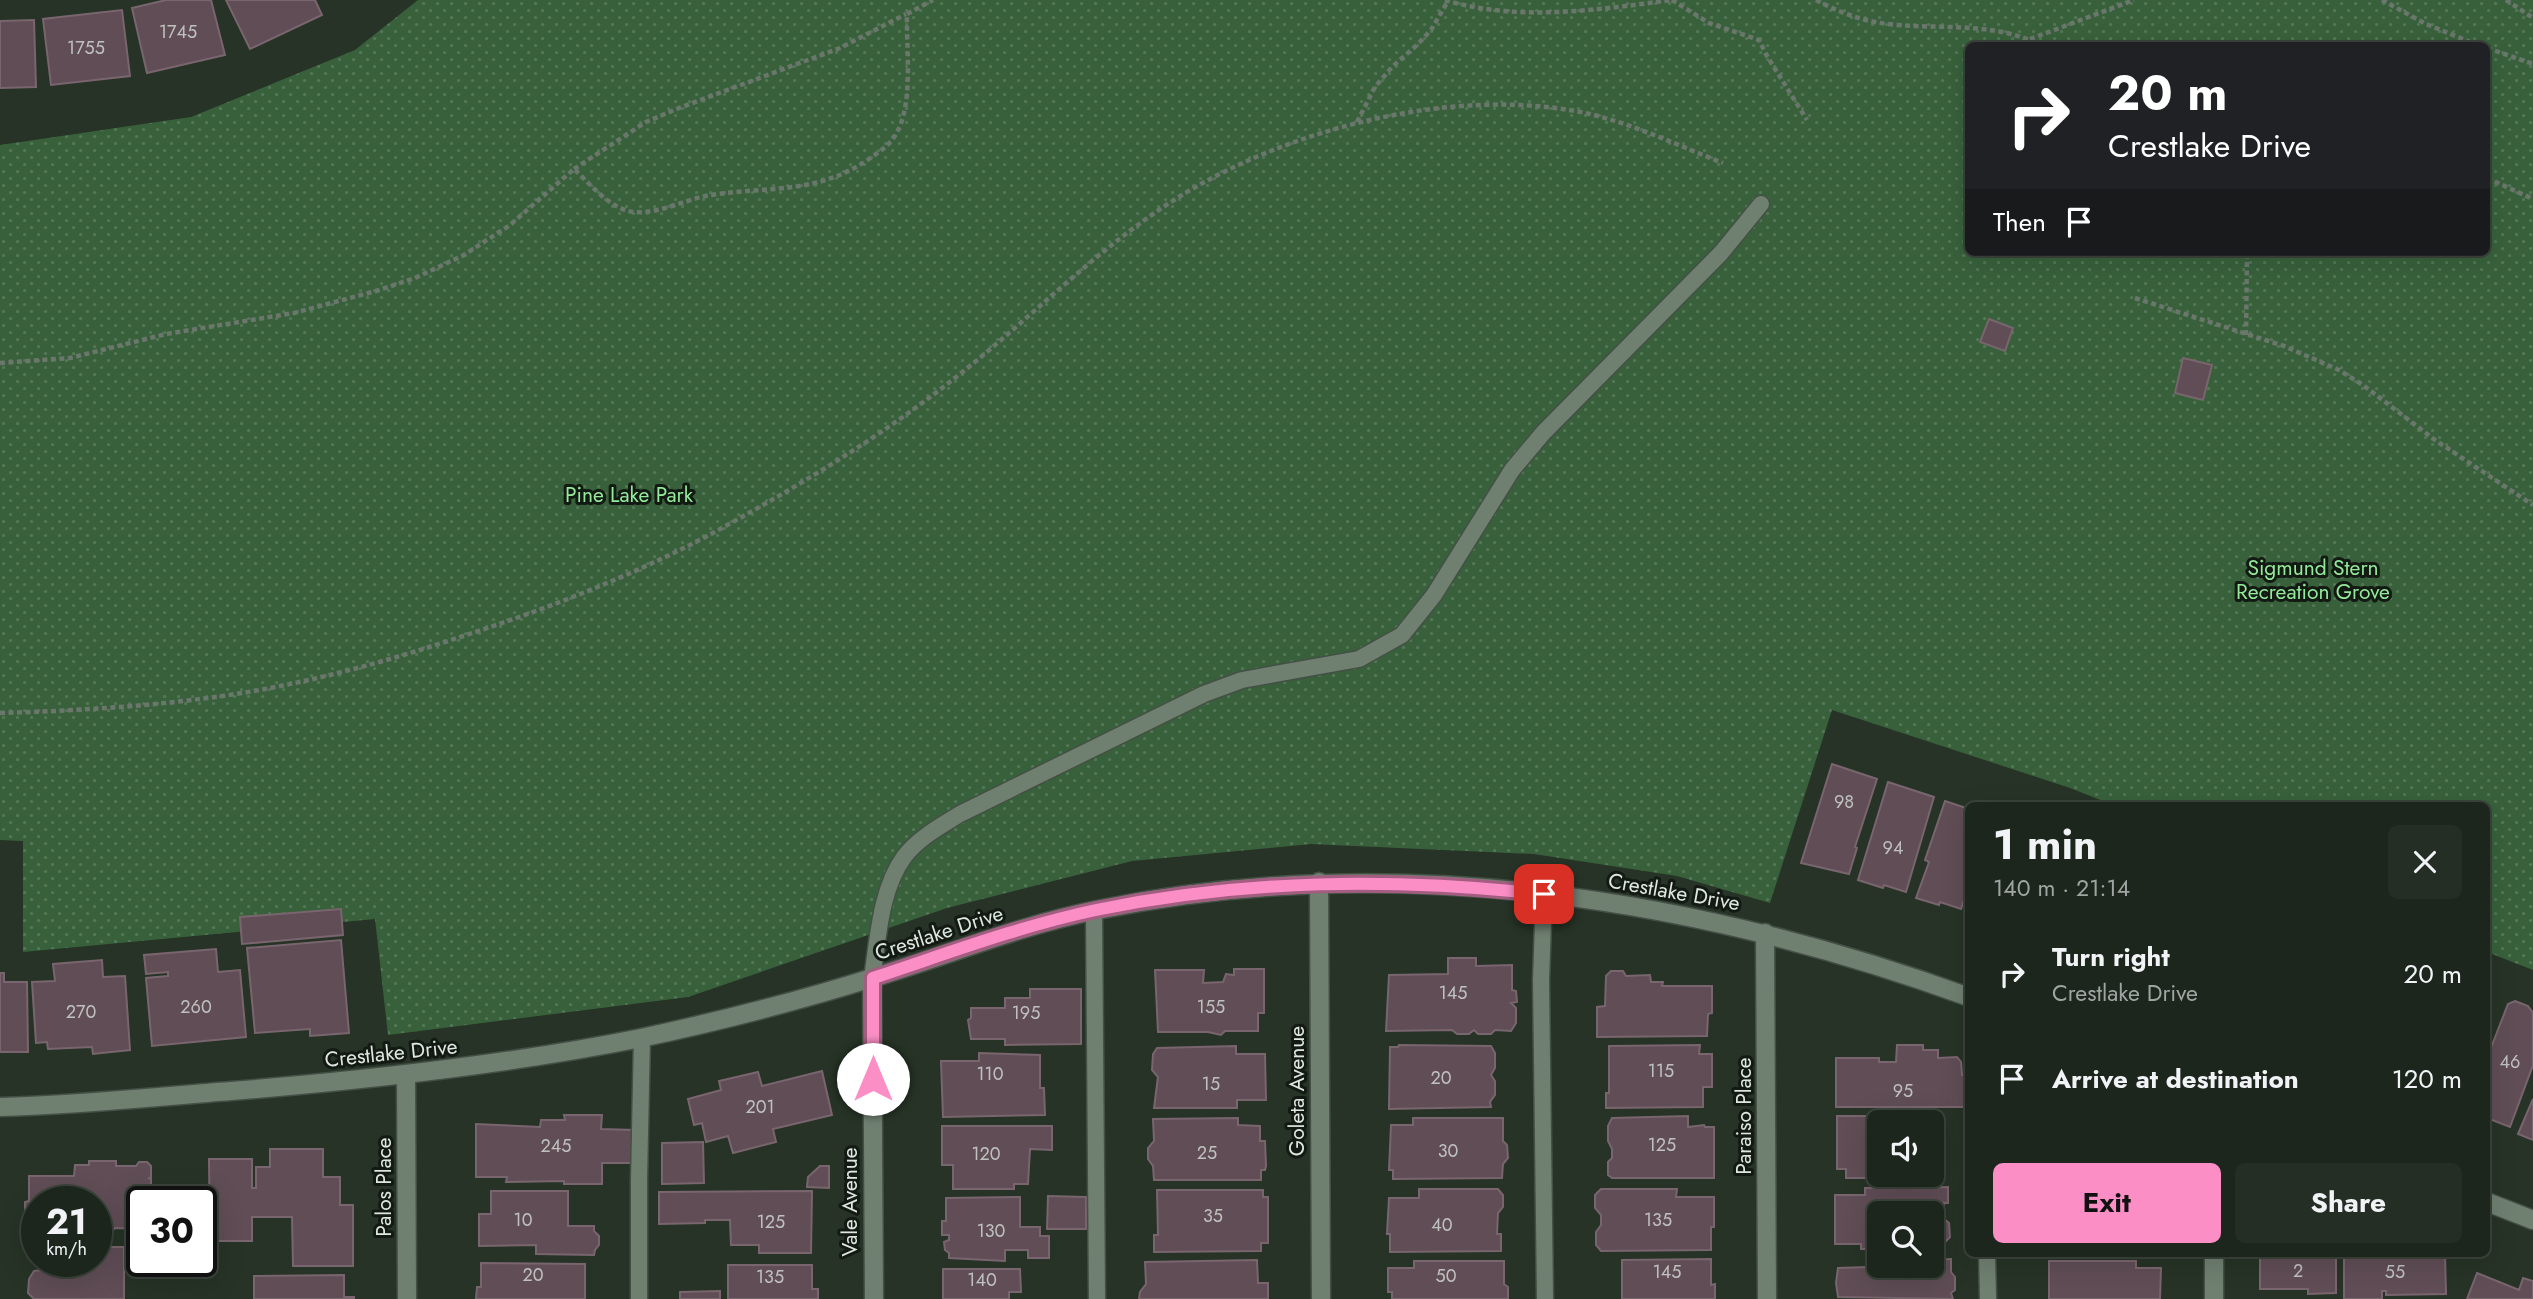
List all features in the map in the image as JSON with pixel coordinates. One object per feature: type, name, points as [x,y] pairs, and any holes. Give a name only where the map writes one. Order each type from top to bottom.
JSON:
[{"type":"street","name":"Crestlake Drive","points":[[0,1107],[95,1102],[406,1075],[510,1060],[642,1037],[873,978],[992,939],[1094,911],[1201,893],[1318,882],[1429,884],[1544,894],[1654,910],[1765,933],[1868,962],[1965,996]]},
{"type":"street","name":"Goleta Avenue","points":[[1318,882],[1321,1299]]},
{"type":"street","name":"Paraiso Place","points":[[1765,933],[1767,1299]]},
{"type":"street","name":"Vale Avenue","points":[[873,978],[873,1299]]},
{"type":"street","name":"Palos Place","points":[[406,1075],[407,1299]]},
{"type":"street","points":[[2490,1203],[2533,1220]]},
{"type":"street","points":[[2214,1257],[2214,1299]]},
{"type":"lane","points":[[873,978],[883,914],[895,873],[904,858],[933,831],[992,798],[1204,694],[1241,680],[1359,659],[1402,635],[1434,596],[1499,490],[1543,433],[1721,253],[1761,204]]},
{"type":"lane","points":[[1544,894],[1541,979],[1545,1299]]},
{"type":"lane","points":[[1094,911],[1097,1299]]},
{"type":"lane","points":[[639,1299],[642,1037]]},
{"type":"lane","points":[[1987,1257],[1988,1299]]},
{"type":"path","points":[[0,363],[70,358],[166,334],[294,313],[376,291],[427,273],[464,255],[510,225],[574,169],[630,132],[663,115],[840,48],[933,0]]},
{"type":"path","points":[[1357,122],[1375,87],[1431,30],[1446,1],[1495,8],[1562,12],[1672,0],[1709,23],[1759,40],[1766,56],[1807,120]]},
{"type":"path","points":[[1816,0],[1847,16],[1880,23],[1985,29],[2009,33],[2034,42]]},
{"type":"path","points":[[2030,40],[2134,0]]},
{"type":"path","points":[[2382,0],[2404,13],[2471,42]]},
{"type":"path","points":[[2506,0],[2533,18]]},
{"type":"path","points":[[574,169],[614,204],[625,210],[639,212],[713,195],[810,186],[828,181],[889,144],[897,133],[907,92],[907,14]]},
{"type":"path","points":[[2490,49],[2533,64]]},
{"type":"path","points":[[0,713],[151,704],[278,686],[377,663],[431,647],[540,611],[594,589],[705,537],[863,446],[947,385],[1122,238],[1182,194],[1259,155],[1357,122],[1453,108],[1489,106],[1556,109],[1587,113],[1616,122],[1723,163]]},
{"type":"path","points":[[2490,179],[2533,199]]},
{"type":"path","points":[[2246,256],[2246,335]]},
{"type":"path","points":[[2135,298],[2284,346],[2339,370],[2435,440],[2533,505]]},
{"type":"green space","name":"Pine Lake Park","points":[[418,0],[2533,0],[2533,970],[2490,953],[2490,802],[2105,802],[1832,710],[1770,903],[1677,876],[1534,854],[1311,844],[1132,861],[947,908],[688,997],[388,1035],[375,919],[23,952],[23,841],[0,840],[0,145],[191,117],[355,50]]},
{"type":"building","points":[[166,0],[211,0],[225,55],[147,73],[132,8]]},
{"type":"building","points":[[226,0],[315,0],[322,15],[250,49]]},
{"type":"building","points":[[122,10],[130,76],[51,85],[43,19]]},
{"type":"building","points":[[34,20],[36,87],[0,88],[0,21]]},
{"type":"building","points":[[1989,319],[2013,328],[2005,351],[1980,342]]},
{"type":"building","points":[[2183,358],[2212,365],[2203,400],[2175,393]]},
{"type":"building","points":[[1832,764],[1877,779],[1849,874],[1801,863]]},
{"type":"building","points":[[1888,782],[1934,797],[1906,892],[1858,880]]},
{"type":"building","points":[[1945,801],[1965,808],[1965,897],[1961,909],[1916,898],[1929,862],[1925,860]]},
{"type":"building","points":[[341,909],[343,935],[242,944],[240,917]]},
{"type":"building","points":[[341,940],[349,1033],[310,1036],[310,1029],[255,1033],[247,948]]},
{"type":"building","points":[[216,949],[218,972],[240,970],[246,1037],[152,1046],[146,978],[168,976],[168,972],[146,974],[144,955]]},
{"type":"building","points":[[1448,958],[1476,958],[1476,966],[1512,965],[1512,990],[1516,991],[1517,1002],[1511,1003],[1516,1008],[1516,1023],[1511,1031],[1495,1030],[1491,1034],[1478,1034],[1474,1030],[1469,1034],[1457,1034],[1452,1030],[1386,1031],[1389,975],[1448,974]]},
{"type":"building","points":[[102,960],[103,977],[125,976],[130,1050],[93,1054],[92,1047],[48,1049],[47,1042],[36,1043],[32,982],[55,981],[53,964]]},
{"type":"building","points":[[1234,969],[1264,969],[1264,1013],[1258,1013],[1258,1031],[1225,1031],[1221,1035],[1208,1032],[1158,1032],[1155,970],[1204,970],[1203,983],[1223,982],[1226,974],[1234,975]]},
{"type":"building","points":[[1611,971],[1623,971],[1626,976],[1650,975],[1651,982],[1663,982],[1662,986],[1712,986],[1712,1013],[1708,1014],[1707,1036],[1597,1037],[1597,1007],[1605,1006],[1606,976]]},
{"type":"building","points":[[0,973],[4,973],[4,982],[27,982],[28,1052],[0,1052]]},
{"type":"building","points":[[1030,989],[1081,989],[1081,1044],[1005,1045],[1005,1039],[971,1039],[968,1020],[971,1018],[971,1008],[1005,1008],[1005,998],[1030,998]]},
{"type":"building","points":[[2515,1001],[2528,1006],[2533,1013],[2533,1065],[2510,1127],[2490,1119],[2490,1050],[2508,1004]]},
{"type":"building","points":[[1700,1045],[1699,1054],[1712,1054],[1712,1087],[1703,1087],[1703,1107],[1606,1108],[1606,1093],[1609,1093],[1609,1046]]},
{"type":"building","points":[[1897,1045],[1923,1045],[1923,1050],[1938,1050],[1938,1058],[1957,1057],[1961,1062],[1962,1075],[1965,1075],[1965,1107],[1836,1107],[1836,1058],[1879,1058],[1879,1062],[1896,1062]]},
{"type":"building","points":[[1236,1046],[1236,1054],[1265,1054],[1266,1100],[1237,1100],[1237,1108],[1154,1108],[1158,1077],[1152,1070],[1153,1054],[1157,1048]]},
{"type":"building","points":[[1491,1046],[1495,1053],[1495,1068],[1491,1075],[1495,1081],[1495,1095],[1490,1102],[1491,1107],[1389,1109],[1390,1047]]},
{"type":"building","points":[[979,1053],[1040,1055],[1040,1088],[1044,1088],[1045,1115],[943,1117],[941,1061],[979,1061]]},
{"type":"building","points":[[822,1071],[832,1115],[773,1129],[776,1142],[733,1153],[728,1136],[706,1142],[702,1123],[694,1125],[688,1099],[721,1090],[719,1081],[758,1072],[762,1086]]},
{"type":"building","points":[[2533,1099],[2533,1140],[2518,1134]]},
{"type":"building","points":[[564,1115],[602,1115],[601,1129],[635,1130],[635,1163],[602,1163],[602,1184],[564,1184],[564,1181],[506,1182],[507,1177],[476,1177],[476,1124],[540,1127],[541,1120],[565,1120]]},
{"type":"building","points":[[1688,1116],[1688,1127],[1714,1127],[1714,1178],[1612,1178],[1608,1175],[1612,1149],[1608,1141],[1608,1126],[1612,1118]]},
{"type":"building","points":[[1837,1116],[1867,1116],[1867,1178],[1846,1178],[1846,1169],[1837,1169]]},
{"type":"building","points":[[1238,1118],[1238,1125],[1260,1126],[1260,1141],[1265,1141],[1266,1166],[1265,1170],[1261,1170],[1261,1180],[1154,1180],[1153,1166],[1148,1159],[1148,1148],[1154,1141],[1153,1119]]},
{"type":"building","points":[[1413,1118],[1503,1118],[1503,1141],[1507,1145],[1508,1158],[1503,1164],[1502,1178],[1393,1179],[1393,1170],[1389,1170],[1391,1125],[1413,1125]]},
{"type":"building","points":[[942,1126],[1052,1126],[1052,1150],[1030,1149],[1028,1184],[1014,1184],[1014,1189],[953,1189],[953,1165],[942,1165]]},
{"type":"building","points":[[703,1142],[704,1183],[662,1184],[662,1143]]},
{"type":"building","points":[[270,1149],[323,1149],[323,1177],[340,1177],[340,1205],[353,1205],[353,1266],[293,1266],[292,1217],[252,1217],[252,1241],[217,1241],[217,1186],[209,1186],[209,1159],[252,1159],[252,1188],[256,1188],[256,1167],[270,1167]]},
{"type":"building","points":[[89,1161],[116,1161],[116,1166],[136,1166],[139,1162],[147,1162],[151,1166],[151,1178],[148,1178],[151,1179],[151,1186],[126,1186],[126,1228],[115,1228],[112,1231],[112,1186],[29,1186],[29,1176],[74,1176],[75,1165],[89,1165]]},
{"type":"building","points":[[820,1166],[829,1166],[829,1188],[807,1187],[808,1177]]},
{"type":"building","points":[[1948,1187],[1948,1203],[1867,1201],[1867,1249],[1861,1249],[1861,1244],[1835,1244],[1835,1195],[1865,1195],[1865,1188]]},
{"type":"building","points":[[1419,1189],[1498,1189],[1503,1195],[1503,1207],[1498,1213],[1497,1234],[1501,1234],[1501,1251],[1390,1252],[1390,1234],[1387,1234],[1389,1198],[1419,1198]]},
{"type":"building","points":[[1601,1189],[1677,1189],[1676,1197],[1714,1197],[1711,1250],[1601,1251],[1596,1245],[1596,1232],[1601,1225],[1601,1215],[1595,1208],[1595,1195]]},
{"type":"building","points":[[1157,1190],[1263,1190],[1263,1197],[1268,1197],[1268,1243],[1261,1243],[1261,1251],[1154,1252],[1154,1235],[1158,1235]]},
{"type":"building","points":[[491,1191],[568,1191],[568,1226],[594,1226],[594,1231],[599,1236],[599,1245],[594,1255],[536,1254],[536,1245],[479,1246],[479,1214],[491,1214]]},
{"type":"building","points":[[812,1191],[811,1253],[759,1253],[759,1245],[731,1245],[730,1220],[659,1224],[659,1192]]},
{"type":"building","points":[[1048,1196],[1086,1197],[1086,1229],[1047,1229]]},
{"type":"building","points":[[1020,1197],[1020,1227],[1040,1227],[1040,1236],[1049,1236],[1049,1258],[1028,1258],[1028,1250],[1005,1250],[1005,1261],[949,1258],[944,1242],[949,1240],[949,1235],[942,1235],[942,1221],[946,1221],[946,1198]]},
{"type":"building","points":[[1944,1219],[1949,1223],[1950,1237],[1944,1243]]},
{"type":"building","points":[[112,1247],[124,1247],[124,1299],[34,1299],[28,1293],[29,1279],[112,1277]]},
{"type":"building","points":[[2260,1257],[2336,1257],[2336,1293],[2308,1294],[2308,1289],[2260,1289]]},
{"type":"building","points":[[2344,1257],[2445,1257],[2446,1294],[2386,1295],[2386,1291],[2382,1291],[2382,1299],[2344,1299]]},
{"type":"building","points":[[1711,1259],[1711,1285],[1715,1284],[1715,1299],[1622,1299],[1622,1260]]},
{"type":"building","points":[[1944,1259],[1951,1259],[1951,1272],[1955,1277],[1955,1290],[1951,1293],[1953,1299],[1838,1297],[1838,1268],[1867,1267],[1867,1278],[1944,1278]]},
{"type":"building","points":[[1257,1260],[1258,1283],[1268,1283],[1268,1299],[1139,1299],[1146,1284],[1145,1262]]},
{"type":"building","points":[[1414,1261],[1504,1261],[1504,1284],[1508,1287],[1508,1299],[1392,1299],[1392,1292],[1388,1292],[1388,1268],[1414,1268]]},
{"type":"building","points":[[2049,1261],[2136,1261],[2136,1268],[2161,1268],[2160,1299],[2049,1299]]},
{"type":"building","points":[[481,1263],[585,1264],[585,1299],[476,1299],[477,1287],[481,1287]]},
{"type":"building","points":[[728,1265],[812,1265],[812,1289],[818,1289],[818,1299],[728,1299]]},
{"type":"building","points":[[943,1269],[1020,1269],[1021,1292],[1009,1292],[1009,1299],[943,1299]]},
{"type":"building","points":[[2477,1273],[2519,1290],[2523,1278],[2533,1281],[2533,1299],[2467,1299]]},
{"type":"building","points":[[344,1275],[344,1297],[354,1299],[254,1299],[254,1276]]},
{"type":"building","points":[[720,1291],[720,1299],[680,1299],[680,1292]]},
{"type":"route","points":[[873,1079],[873,978],[1038,925],[1146,901],[1258,886],[1318,882],[1429,884],[1544,894]]},
{"type":"park label","name":"Sigmund Stern Recreation Grove","points":[[2313,580]]}]
